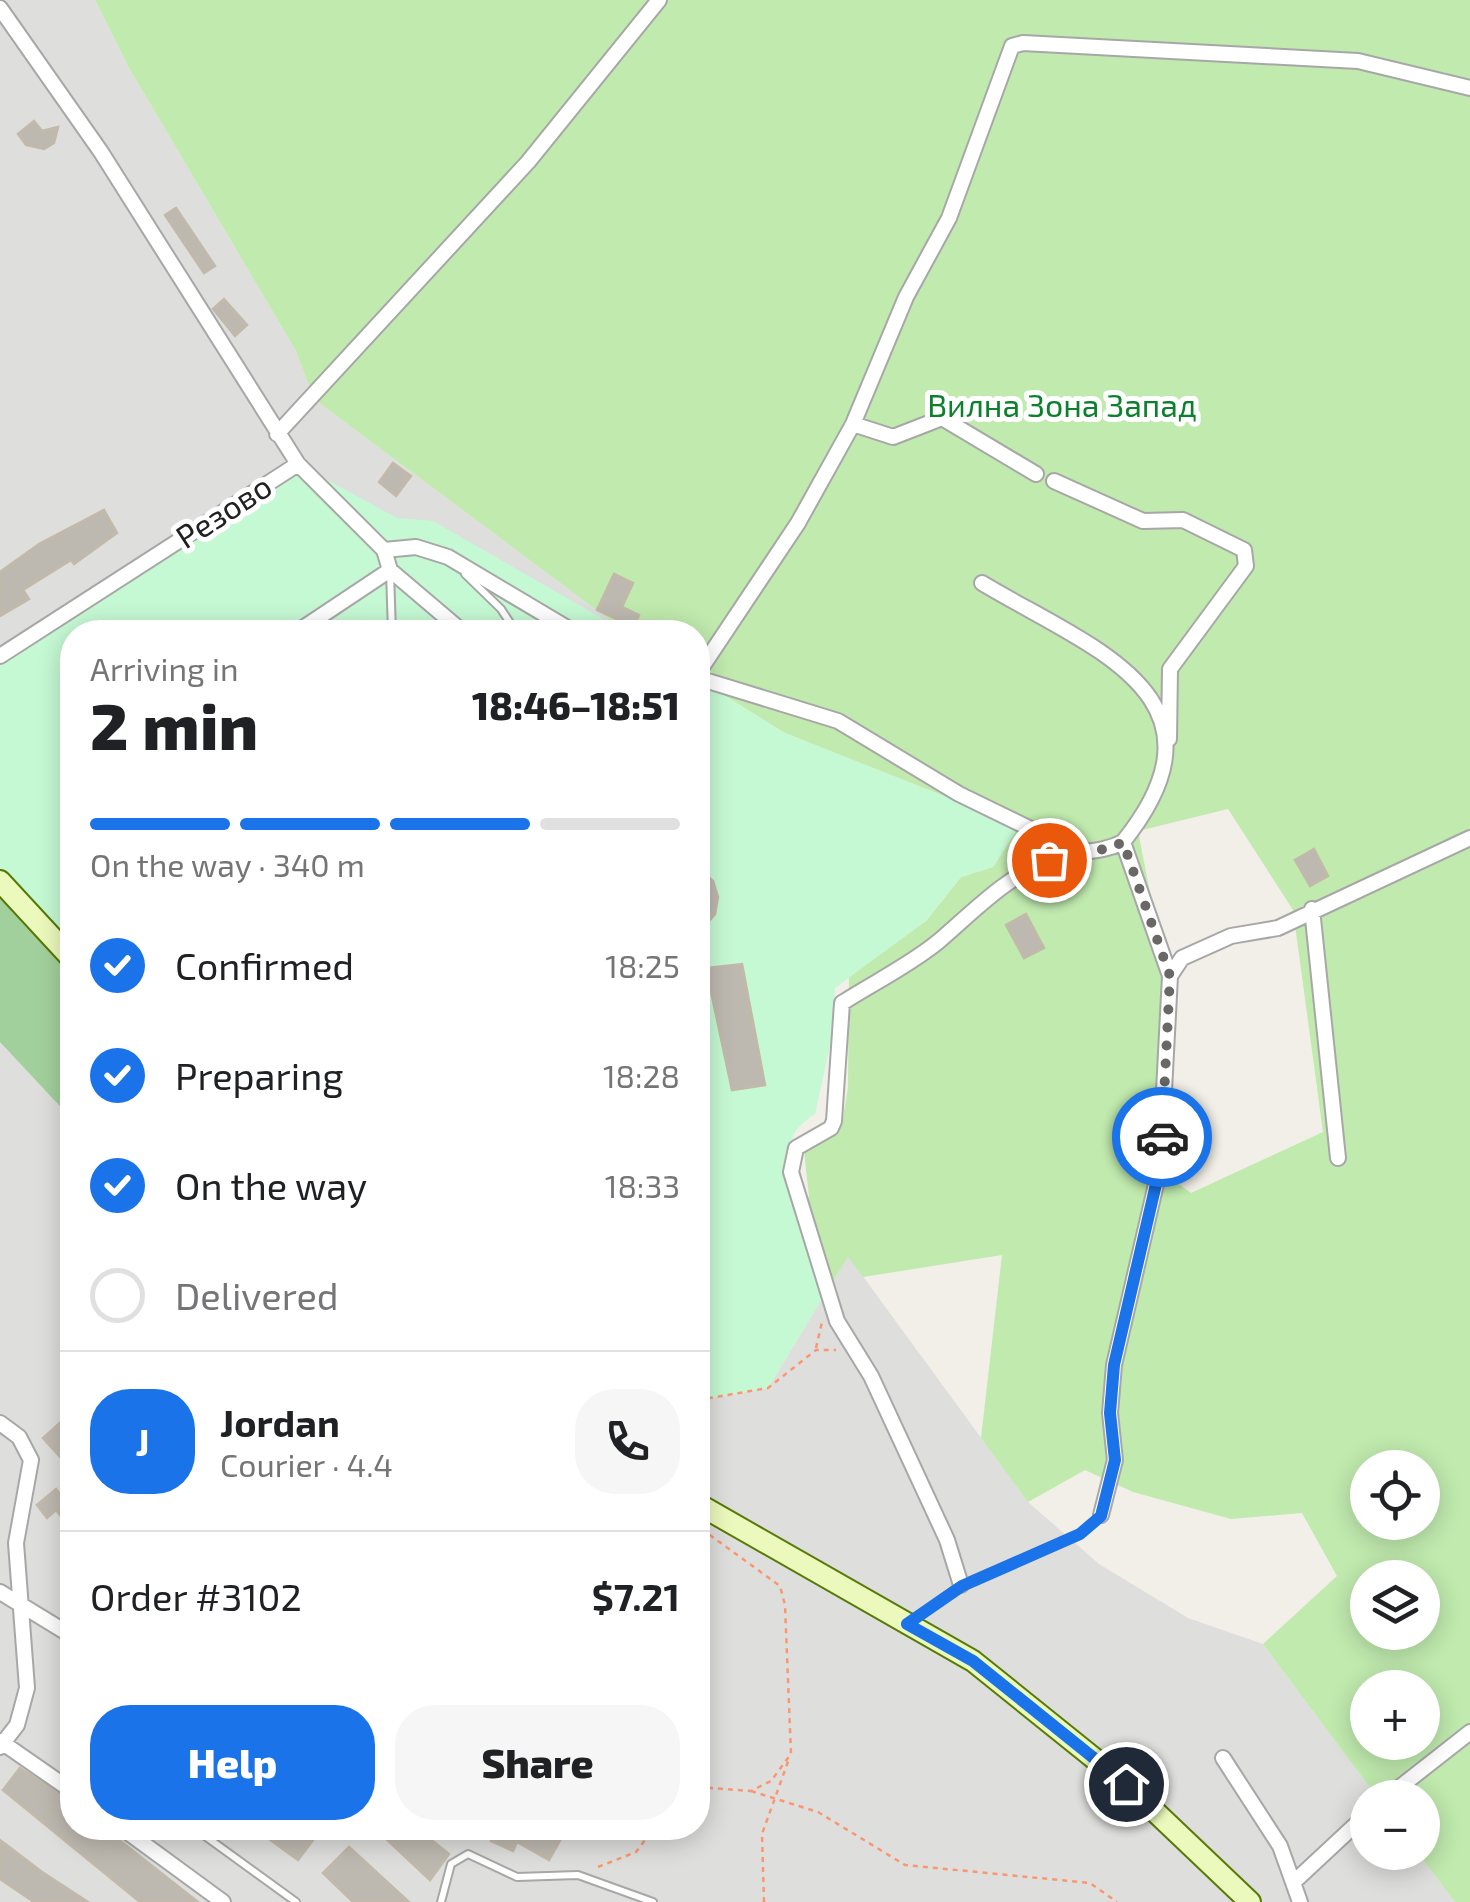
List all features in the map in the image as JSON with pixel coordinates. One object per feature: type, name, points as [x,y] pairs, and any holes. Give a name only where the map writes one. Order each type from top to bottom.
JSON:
[{"type":"street","points":[[276,434],[528,162],[659,0]]},
{"type":"street","points":[[0,8],[100,152],[298,464]]},
{"type":"street","points":[[710,657],[798,524],[853,424],[906,297],[949,218],[1012,46],[1023,43],[1358,61],[1470,88]]},
{"type":"street","points":[[853,424],[893,436],[942,418],[1036,474]]},
{"type":"street","name":"Резово","points":[[0,656],[298,464],[384,550],[390,570]]},
{"type":"street","points":[[710,679],[838,721],[989,811],[1076,851],[1097,853],[1123,842],[1149,806],[1169,739],[1170,669],[1234,584],[1248,559],[1244,550],[1183,520],[1143,521],[1054,481]]},
{"type":"street","points":[[384,550],[416,547],[448,557],[554,620]]},
{"type":"street","points":[[315,620],[390,570],[449,620]]},
{"type":"street","points":[[982,583],[1134,674],[1156,704],[1169,739]]},
{"type":"street","points":[[1170,976],[1182,958],[1191,953],[1231,936],[1267,933],[1470,838]]},
{"type":"street","points":[[1101,1516],[1115,1460],[1110,1413],[1114,1365],[1160,1167],[1170,976],[1123,842]]},
{"type":"street","points":[[962,1586],[948,1540],[871,1376],[834,1313],[792,1172],[796,1148],[831,1128],[834,1121],[842,1003],[936,944],[988,894],[1049,860],[1076,851]]},
{"type":"street","points":[[0,881],[60,947]]},
{"type":"street","points":[[1312,909],[1338,1158]]},
{"type":"street","points":[[0,1422],[19,1436],[31,1460],[16,1543],[27,1688],[16,1725],[1,1743],[60,1783]]},
{"type":"street","points":[[710,1511],[973,1661],[1126,1784],[1250,1902]]},
{"type":"street","points":[[0,1592],[60,1629]]},
{"type":"street","points":[[1409,1780],[1470,1732]]},
{"type":"street","points":[[1223,1758],[1280,1846],[1300,1902]]},
{"type":"street","points":[[1295,1880],[1350,1830]]},
{"type":"street","points":[[138,1840],[223,1902]]},
{"type":"lane","points":[[448,557],[508,620]]},
{"type":"lane","points":[[390,570],[392,620]]},
{"type":"lane","points":[[907,1624],[962,1586],[1080,1534],[1101,1516]]},
{"type":"lane","points":[[211,1840],[296,1902]]},
{"type":"lane","points":[[442,1902],[451,1864],[468,1854],[516,1877],[578,1875],[654,1902]]},
{"type":"path","points":[[710,1398],[768,1388],[816,1350],[817,1330],[834,1313]]},
{"type":"path","points":[[710,1535],[780,1586],[785,1605],[791,1754],[762,1834],[764,1902]]},
{"type":"path","points":[[751,1791],[771,1781],[791,1754]]},
{"type":"path","points":[[710,1788],[751,1791],[818,1812],[905,1865],[1090,1883],[1117,1902]]},
{"type":"path","points":[[578,1875],[636,1852],[645,1840]]},
{"type":"shaded area","points":[[0,0],[95,0],[128,66],[296,351],[314,399],[610,620],[60,620],[60,1840],[710,1840],[710,1398],[768,1388],[848,1256],[1028,1502],[1099,1564],[1188,1618],[1263,1644],[1364,1780],[1350,1780],[1350,1870],[1431,1870],[1455,1902],[0,1902]]},
{"type":"green space","name":"Вилна Зона Запад","points":[[95,0],[1470,0],[1470,1902],[1455,1902],[1431,1870],[1440,1870],[1440,1780],[1364,1780],[1263,1644],[1337,1576],[1302,1513],[1231,1519],[1133,1492],[1085,1470],[1028,1502],[981,1438],[1002,1255],[863,1277],[848,1257],[828,1289],[801,1200],[809,1197],[804,1150],[842,1125],[848,1087],[849,976],[926,921],[961,877],[993,867],[1019,826],[785,733],[710,686],[710,620],[610,620],[314,399],[296,351],[128,66]],"holes":[[[1228,809],[1293,910],[1323,1132],[1191,1193],[1164,1173],[1171,1001],[1138,831]]]},
{"type":"green space","points":[[298,464],[397,518],[433,521],[605,620],[60,620],[60,946],[0,881],[0,656]]},
{"type":"green space","points":[[60,636],[60,1106],[0,1042],[0,656]]},
{"type":"green space","points":[[710,686],[785,733],[1019,826],[993,867],[961,877],[926,921],[835,988],[831,1041],[815,1114],[796,1131],[788,1156],[828,1289],[768,1388],[710,1398]]},
{"type":"building","points":[[34,121],[42,131],[58,127],[54,143],[44,149],[26,145],[18,134]]},
{"type":"building","points":[[176,208],[215,266],[204,273],[165,215]]},
{"type":"building","points":[[224,299],[247,325],[235,336],[213,309]]},
{"type":"building","points":[[393,463],[411,476],[396,496],[379,482]]},
{"type":"building","points":[[104,510],[117,533],[74,564],[71,560],[23,590],[29,599],[0,616],[0,572],[39,544]]},
{"type":"building","points":[[614,574],[633,583],[622,607],[639,615],[637,620],[619,620],[597,610]]},
{"type":"building","points":[[1314,849],[1328,876],[1310,886],[1295,860]]},
{"type":"building","points":[[710,878],[718,897],[710,920]]},
{"type":"building","points":[[1026,914],[1044,948],[1024,958],[1006,925]]},
{"type":"building","points":[[742,964],[765,1085],[732,1090],[710,987],[710,968]]},
{"type":"building","points":[[60,1423],[60,1457],[43,1438]]},
{"type":"building","points":[[56,1489],[60,1494],[60,1515],[56,1510],[47,1518],[37,1505]]},
{"type":"building","points":[[20,1768],[60,1793],[60,1837],[3,1790]]},
{"type":"building","points":[[0,1840],[88,1902],[34,1902],[0,1879]]},
{"type":"building","points":[[64,1840],[119,1840],[198,1902],[140,1902]]},
{"type":"building","points":[[270,1840],[313,1840],[298,1860]]},
{"type":"building","points":[[387,1840],[432,1840],[449,1854],[430,1880]]},
{"type":"building","points":[[560,1840],[549,1860],[517,1842],[513,1851],[491,1841]]},
{"type":"building","points":[[349,1847],[409,1902],[353,1902],[323,1873]]},
{"type":"way so far","points":[[1049,860],[1076,851],[1097,853],[1123,842],[1170,976],[1162,1137]]},
{"type":"route","points":[[1126,1784],[973,1661],[907,1624],[962,1586],[1080,1534],[1101,1516],[1110,1495],[1115,1460],[1110,1413],[1114,1365],[1160,1167],[1162,1137]]}]
